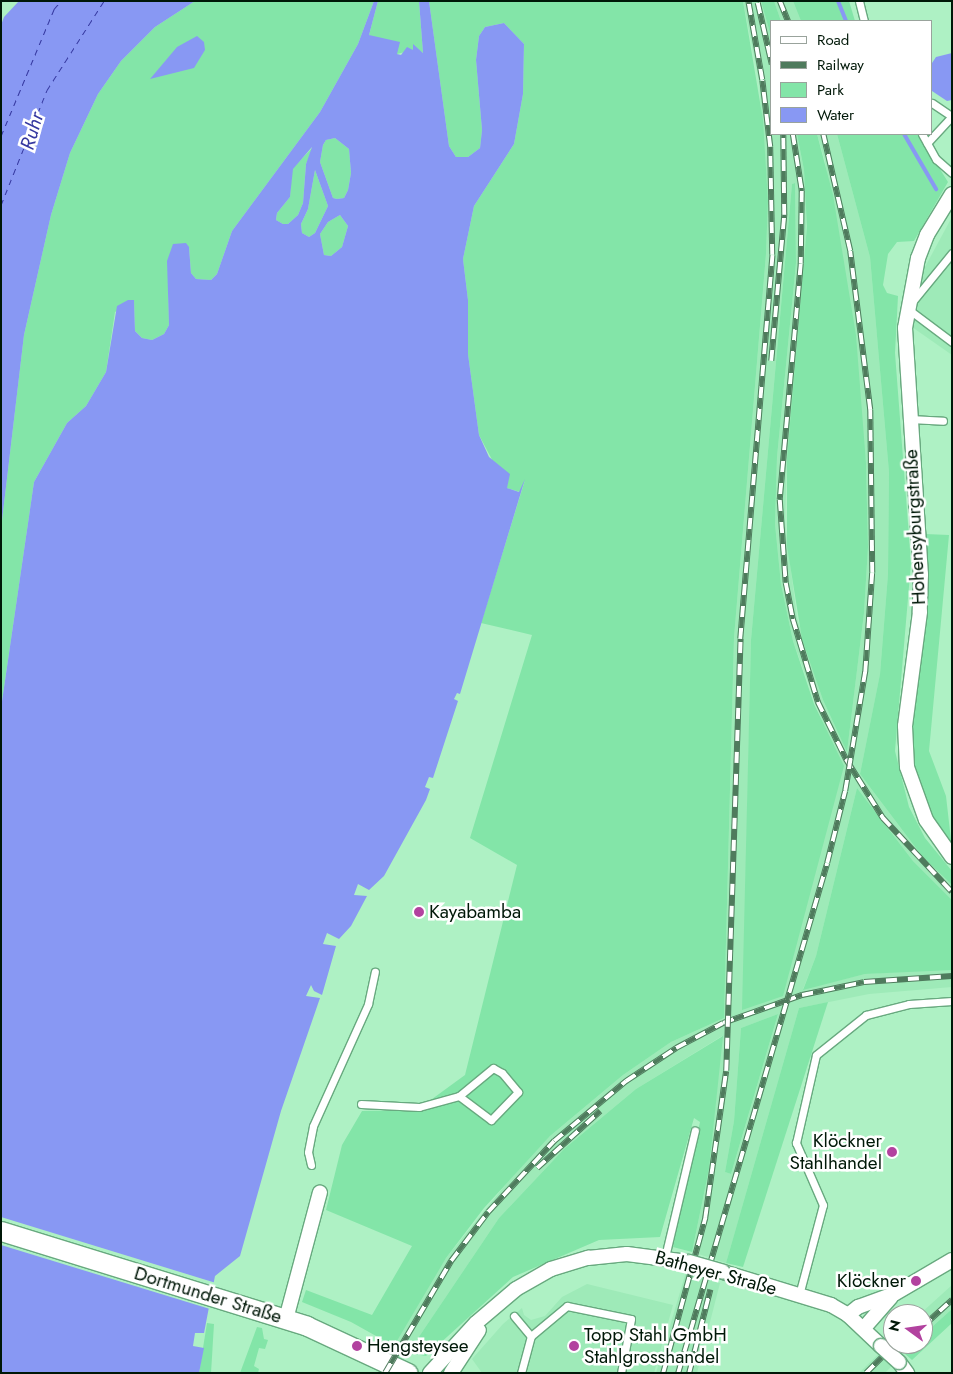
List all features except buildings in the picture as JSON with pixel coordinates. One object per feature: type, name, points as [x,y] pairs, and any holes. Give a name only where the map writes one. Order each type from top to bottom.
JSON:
[{"type":"main road","name":"Dortmunder Straße","points":[[1,1231],[286,1319],[357,1346],[408,1373]]},
{"type":"street","name":"Hohensyburgstraße","points":[[952,194],[927,235],[918,258],[906,308],[906,358],[920,583],[905,726],[907,767],[926,820],[952,858]]},
{"type":"street","points":[[286,1319],[320,1192]]},
{"type":"street","name":"Batheyer Straße","points":[[430,1373],[476,1323],[485,1318],[531,1279],[570,1262],[627,1254],[665,1257],[689,1262],[831,1305],[848,1315],[864,1328],[903,1368]]},
{"type":"street","points":[[848,1315],[858,1307],[894,1294],[952,1260]]},
{"type":"street","points":[[864,1328],[894,1294]]},
{"type":"street","name":"Batheyer Straße","points":[[451,1373],[485,1318]]},
{"type":"lane","points":[[858,1],[864,20]]},
{"type":"lane","points":[[927,143],[940,133],[952,116],[933,104]]},
{"type":"lane","points":[[923,135],[940,163],[952,173]]},
{"type":"lane","points":[[952,253],[906,308],[952,342]]},
{"type":"lane","points":[[910,419],[943,421]]},
{"type":"lane","points":[[311,1165],[308,1152],[312,1126],[368,1004],[375,972]]},
{"type":"lane","points":[[799,1295],[823,1205],[796,1143],[816,1055],[866,1015],[909,1004],[952,1001]]},
{"type":"lane","points":[[361,1104],[419,1107],[459,1096],[493,1068],[502,1073],[518,1092],[491,1120],[459,1096]]},
{"type":"lane","points":[[665,1257],[695,1130]]},
{"type":"lane","points":[[521,1373],[531,1336],[568,1306],[631,1319],[621,1373]]},
{"type":"lane","points":[[514,1316],[531,1336]]},
{"type":"shaded area","points":[[743,1],[761,1],[770,33],[770,135],[797,135],[804,170],[807,210],[805,264],[787,458],[785,523],[797,618],[823,700],[847,751],[864,613],[868,547],[866,463],[825,161],[817,135],[837,135],[870,257],[889,472],[888,574],[880,674],[860,774],[922,856],[952,885],[952,900],[913,861],[857,788],[816,956],[803,989],[865,974],[943,969],[952,970],[952,987],[869,994],[799,1008],[726,1263],[692,1252],[709,1169],[722,1036],[636,1089],[564,1149],[499,1218],[408,1353],[394,1346],[416,1304],[446,1258],[516,1172],[550,1136],[623,1075],[671,1042],[724,1018],[734,638],[766,254],[768,201],[759,81]],"holes":[[[795,183],[796,263],[777,457],[775,524],[781,584],[793,641],[825,729],[743,1010],[751,640],[792,184]],[[778,1014],[731,1174],[725,1172],[734,1121],[741,1028]]]},
{"type":"shaded area","points":[[774,1],[793,1],[801,20],[781,20]]},
{"type":"shaded area","points":[[952,217],[952,355],[912,327],[919,278]]},
{"type":"shaded area","points":[[686,1272],[720,1283],[697,1373],[656,1373]]},
{"type":"shaded area","points":[[587,1284],[673,1305],[654,1373],[482,1373],[472,1359],[503,1324],[522,1308],[524,1315],[531,1320],[545,1316],[562,1297]]},
{"type":"shaded area","points":[[952,1285],[952,1309],[933,1326],[933,1304],[931,1304]]},
{"type":"shaded area","points":[[883,1350],[883,1354],[903,1354],[885,1373],[859,1373]]},
{"type":"green space","points":[[195,1],[374,1],[358,44],[320,112],[232,231],[217,274],[211,280],[196,279],[191,273],[189,247],[168,277],[169,325],[164,334],[152,340],[142,338],[135,331],[134,301],[115,312],[106,372],[86,406],[67,423],[34,482],[1,708],[1,529],[24,335],[51,215],[70,153],[98,94],[121,61],[155,27]]},
{"type":"green space","points":[[378,1],[419,1],[423,53],[413,45],[413,50],[397,54],[369,35]]},
{"type":"green space","points":[[429,1],[743,1],[763,120],[768,201],[766,254],[734,638],[724,1018],[671,1042],[623,1075],[550,1136],[484,1208],[446,1258],[394,1346],[351,1322],[302,1302],[306,1290],[372,1315],[412,1246],[326,1210],[342,1145],[362,1111],[417,1110],[465,1075],[517,865],[470,838],[532,635],[481,623],[525,480],[520,492],[507,488],[479,435],[468,354],[468,300],[463,259],[474,206],[514,144],[523,94],[524,44],[504,23],[485,27],[479,36],[476,60],[482,130],[480,148],[468,157],[456,157],[449,146]]},
{"type":"green space","points":[[761,1],[774,1],[781,20],[770,20],[770,33]]},
{"type":"green space","points":[[793,1],[849,1],[855,20],[801,20]]},
{"type":"green space","points":[[797,135],[817,135],[833,195],[856,335],[866,463],[868,547],[864,613],[847,752],[823,700],[802,639],[787,546],[787,458],[807,226],[804,170]]},
{"type":"green space","points":[[837,135],[919,135],[948,182],[914,241],[897,242],[888,254],[883,285],[887,293],[898,296],[895,353],[911,563],[895,751],[909,807],[925,838],[952,871],[952,885],[922,856],[860,774],[880,674],[888,574],[889,472],[870,257]]},
{"type":"green space","points":[[335,138],[349,149],[351,173],[348,190],[344,198],[337,199],[333,198],[320,162],[323,145],[326,140]]},
{"type":"green space","points":[[314,146],[306,164],[303,203],[298,215],[288,224],[283,224],[276,220],[277,213],[290,197],[292,169]]},
{"type":"green space","points":[[315,170],[328,206],[315,233],[309,237],[302,233],[301,224],[308,209]]},
{"type":"green space","points":[[795,183],[796,263],[777,457],[775,524],[781,584],[793,641],[814,704],[844,766],[783,996],[742,1010],[751,640],[792,184]]},
{"type":"green space","points":[[340,215],[348,226],[342,247],[331,256],[324,255],[320,234],[328,222]]},
{"type":"green space","points":[[925,534],[949,535],[929,751],[946,796],[952,849],[924,804],[913,766],[911,724]]},
{"type":"green space","points":[[857,788],[913,861],[952,900],[952,970],[865,974],[803,990],[816,956]]},
{"type":"green space","points":[[828,1002],[743,1267],[726,1263],[799,1008]]},
{"type":"green space","points":[[778,1014],[731,1174],[725,1172],[734,1121],[741,1028]]},
{"type":"green space","points":[[723,1036],[709,1169],[692,1252],[673,1247],[700,1122],[694,1118],[660,1237],[599,1240],[513,1277],[426,1356],[408,1353],[499,1218],[564,1149],[636,1089]]},
{"type":"green space","points":[[952,1309],[952,1323],[933,1341],[933,1326]]},
{"type":"green space","points":[[207,1323],[214,1324],[211,1373],[199,1373]]},
{"type":"green space","points":[[257,1327],[262,1328],[264,1339],[268,1340],[265,1349],[259,1348],[254,1366],[259,1369],[258,1373],[240,1373]]},
{"type":"green space","points":[[905,1354],[918,1354],[912,1360]]},
{"type":"water","name":"Ruhr","points":[[19,1],[195,1],[155,27],[121,61],[98,94],[70,153],[51,215],[24,335],[1,529],[1,25],[4,17]]},
{"type":"water","points":[[374,1],[378,1],[369,35],[400,42],[397,54],[401,55],[407,47],[413,50],[413,44],[423,53],[419,1],[429,1],[449,146],[456,157],[468,157],[480,148],[482,130],[476,60],[479,36],[485,27],[504,23],[524,44],[523,94],[514,144],[474,206],[463,259],[468,300],[468,354],[479,435],[489,457],[510,474],[507,488],[519,492],[525,479],[460,694],[457,693],[454,699],[458,701],[433,778],[429,777],[425,787],[430,789],[426,800],[384,876],[369,890],[358,884],[354,895],[367,896],[351,926],[339,939],[327,933],[323,944],[336,946],[322,995],[314,991],[311,985],[306,996],[320,998],[281,1111],[240,1256],[215,1276],[204,1333],[195,1333],[193,1346],[204,1348],[199,1373],[1,1373],[1,708],[34,482],[67,423],[86,406],[106,372],[117,306],[128,300],[134,300],[135,331],[142,338],[152,340],[164,334],[169,325],[167,261],[173,244],[186,243],[189,247],[191,273],[196,279],[211,280],[217,274],[232,231],[320,112],[358,44]],"holes":[[[335,138],[349,149],[351,173],[348,190],[344,198],[333,198],[320,162],[323,145],[326,140]],[[312,147],[306,164],[303,203],[298,215],[288,224],[283,224],[276,220],[277,213],[290,197],[293,169]],[[315,170],[328,206],[315,233],[309,237],[302,233],[301,224],[308,209]],[[340,215],[348,226],[342,247],[331,256],[324,255],[320,234],[328,222]]]},
{"type":"water","points":[[197,36],[204,42],[205,50],[194,68],[150,79],[177,47]]},
{"type":"water","points":[[952,53],[952,100],[947,101],[933,92],[933,62],[936,57]]},
{"type":"pier","points":[[1,1217],[216,1283],[210,1309],[1,1245]]},
{"type":"waterway","points":[[838,1],[846,20]]},
{"type":"waterway","points":[[905,135],[936,189]]},
{"type":"ferry route","points":[[1,136],[54,9],[61,1]]},
{"type":"ferry route","points":[[1,205],[47,90],[104,1]]},
{"type":"railway","points":[[663,1373],[705,1218],[726,1071],[740,639],[772,255],[770,147],[762,80],[748,1]]},
{"type":"railway","points":[[780,1],[788,20]]},
{"type":"railway","points":[[758,3],[770,55]]},
{"type":"railway","points":[[771,361],[784,215],[783,135]]},
{"type":"railway","points":[[793,135],[802,191],[801,264],[780,500],[786,583],[793,619],[818,702],[846,759],[883,818],[952,892]]},
{"type":"railway","points":[[678,1373],[827,863],[845,791],[865,672],[872,573],[870,410],[850,251],[823,135]]},
{"type":"railway","points":[[385,1373],[451,1261],[488,1212],[554,1141],[626,1081],[676,1048],[723,1023],[802,995],[864,982],[952,976]]},
{"type":"railway","points":[[537,1168],[600,1111]]},
{"type":"railway","points":[[689,1373],[710,1290]]},
{"type":"railway","points":[[933,1317],[952,1300]]},
{"type":"railway","points":[[866,1373],[885,1354]]},
{"type":"railway","points":[[892,1357],[895,1354]]},
{"type":"place","name":"Kayabamba","points":[[419,912]]},
{"type":"place","name":"Klöckner Stahlhandel","points":[[892,1152]]},
{"type":"place","name":"Klöckner","points":[[916,1281]]},
{"type":"place","name":"Hengsteysee","points":[[357,1346]]},
{"type":"place","name":"Topp Stahl GmbH Stahlgrosshandel","points":[[574,1346]]}]
